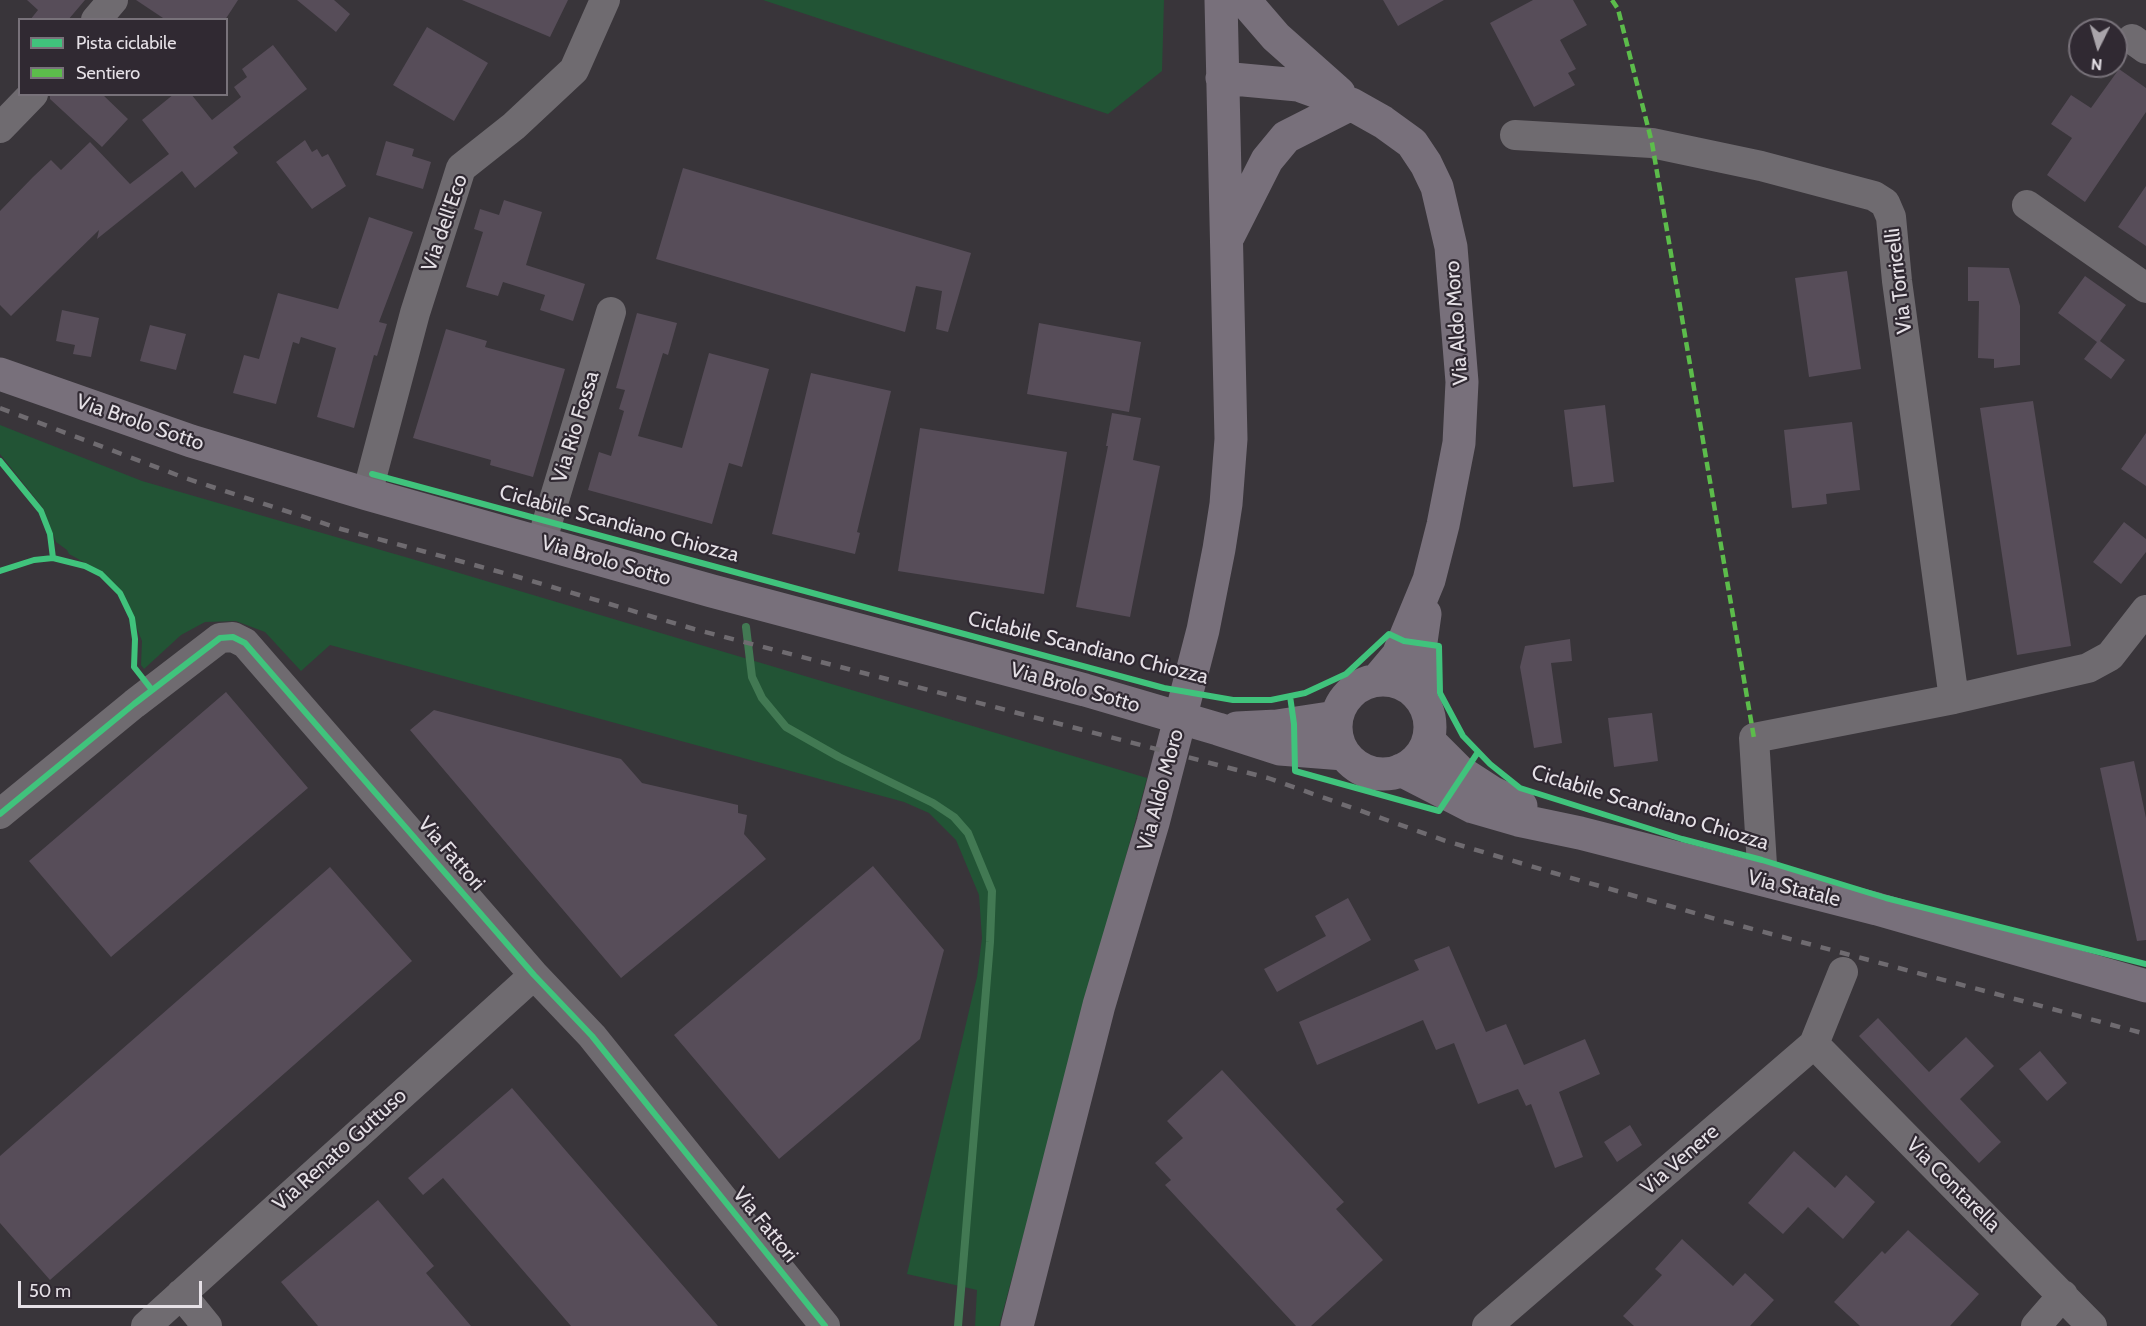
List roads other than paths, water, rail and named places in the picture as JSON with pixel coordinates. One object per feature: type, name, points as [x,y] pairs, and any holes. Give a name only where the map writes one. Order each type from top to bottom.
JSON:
[{"type":"main road","name":"Via Aldo Moro","points":[[1017,1326],[1099,1005],[1153,823],[1203,630],[1226,504],[1231,438],[1221,0]]},
{"type":"main road","name":"Via Aldo Moro","points":[[1244,0],[1276,37],[1351,104],[1383,122],[1412,143],[1437,187],[1451,247],[1462,382],[1460,443],[1429,580],[1421,642],[1421,699]]},
{"type":"main road","points":[[1222,78],[1251,94],[1304,109],[1351,104]]},
{"type":"main road","name":"Via Aldo Moro","points":[[1226,242],[1267,160],[1286,137],[1351,104]]},
{"type":"main road","name":"Via Brolo Sotto","points":[[0,374],[191,441],[367,494],[1085,690],[1280,749],[1344,754]]},
{"type":"main road","name":"Via Aldo Moro","points":[[1377,680],[1398,655],[1429,580]]},
{"type":"main road","points":[[1377,680],[1390,680],[1402,683],[1421,699],[1430,718],[1428,740],[1423,753],[1413,763],[1389,774],[1376,773],[1364,770],[1344,754],[1338,742],[1336,717],[1340,706],[1355,688],[1377,680]]},
{"type":"main road","name":"Via Brolo Sotto","points":[[1218,729],[1278,726],[1336,717]]},
{"type":"main road","name":"Via Statale","points":[[1428,740],[1459,771],[1493,793],[1580,833]]},
{"type":"main road","name":"Via Statale","points":[[1401,770],[1473,807],[1877,909],[2146,986]]},
{"type":"street","points":[[98,18],[113,0]]},
{"type":"street","name":"Via dell'Eco","points":[[367,494],[415,313],[461,168],[514,126],[574,70],[604,0]]},
{"type":"street","points":[[0,128],[31,96]]},
{"type":"street","name":"Via Torricelli","points":[[1515,135],[1652,143],[1761,166],[1874,196],[1885,203],[1891,217],[1897,280],[1954,699]]},
{"type":"street","points":[[2027,205],[2146,288]]},
{"type":"street","name":"Via Rio Fossa","points":[[541,543],[611,312]]},
{"type":"street","points":[[1763,881],[1754,738],[1954,699],[2088,668],[2110,656],[2146,610]]},
{"type":"street","name":"Via Fattori","points":[[0,814],[134,704],[220,638],[233,637],[245,644],[534,975],[592,1036],[825,1326]]},
{"type":"street","name":"Via Venere","points":[[1496,1318],[1814,1044],[1843,972]]},
{"type":"street","name":"Via Renato Guttuso","points":[[146,1326],[534,975]]},
{"type":"street","name":"Via Contarella","points":[[1814,1044],[2092,1326]]},
{"type":"street","points":[[181,1294],[207,1326]]},
{"type":"street","points":[[2036,1326],[2063,1295]]},
{"type":"waterway","points":[[746,627],[752,677],[762,698],[786,727],[839,757],[933,803],[954,817],[968,833],[992,891],[990,942],[958,1326]]},
{"type":"railway","points":[[0,408],[185,478],[341,529],[515,576],[694,629],[1268,778],[1446,841],[1554,873],[1719,920],[2146,1034]]}]
